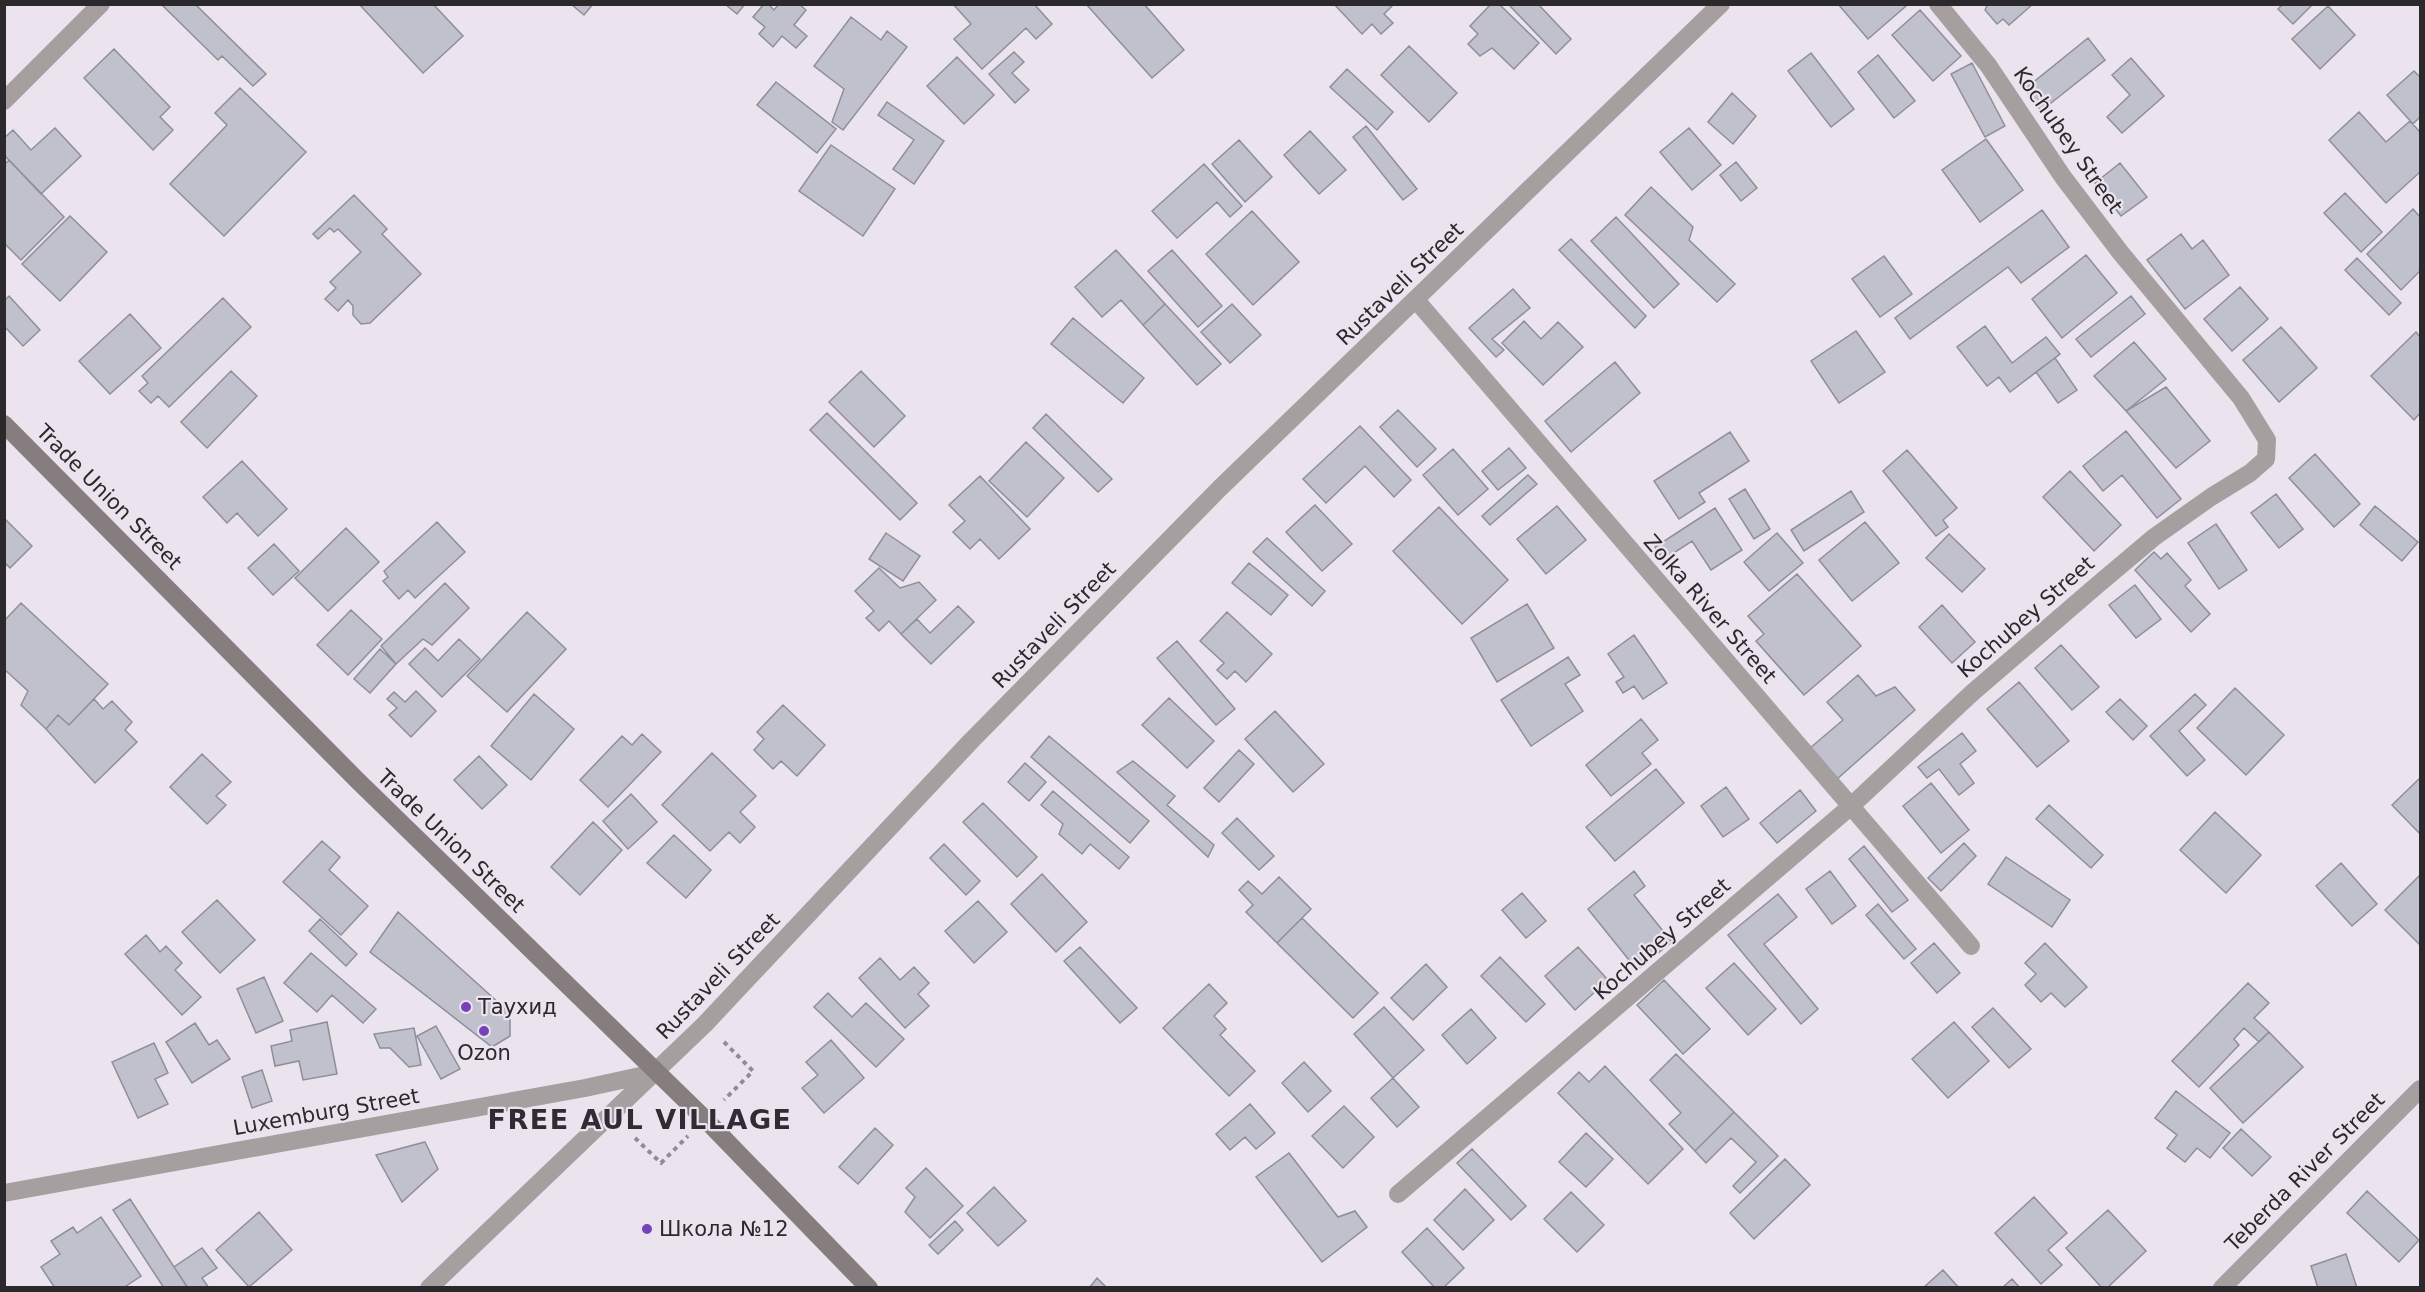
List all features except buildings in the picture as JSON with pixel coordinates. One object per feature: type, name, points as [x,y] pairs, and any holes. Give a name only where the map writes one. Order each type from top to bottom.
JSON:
[{"type":"street","points":[[4,101],[101,4]]},
{"type":"street","name":"Rustaveli Street","points":[[429,1287],[656,1072],[971,741],[1204,505],[1721,4]]},
{"type":"street","name":"Kochubey Street","points":[[1398,1194],[1850,807],[1972,693],[2153,538],[2250,473],[2266,459],[2267,440],[2241,398],[2120,252],[2063,177],[1988,65],[1938,4]]},
{"type":"street","name":"Zolka River Street","points":[[1416,300],[1971,946]]},
{"type":"street","name":"Trade Union Street","points":[[4,424],[357,780],[705,1119],[869,1287]]},
{"type":"street","name":"Luxemburg Street","points":[[4,1193],[574,1090],[656,1072]]},
{"type":"street","name":"Teberda River Street","points":[[2222,1287],[2421,1089]]},
{"type":"path","points":[[724,1042],[753,1071],[724,1100]]},
{"type":"path","points":[[635,1138],[661,1163],[688,1136]]},
{"type":"place","name":"Таухид","points":[[466,1007]]},
{"type":"place","name":"Ozon","points":[[484,1031]]},
{"type":"place","name":"Школа №12","points":[[647,1229]]},
{"type":"district","name":"FREE AUL VILLAGE","points":[[640,1120]]}]
